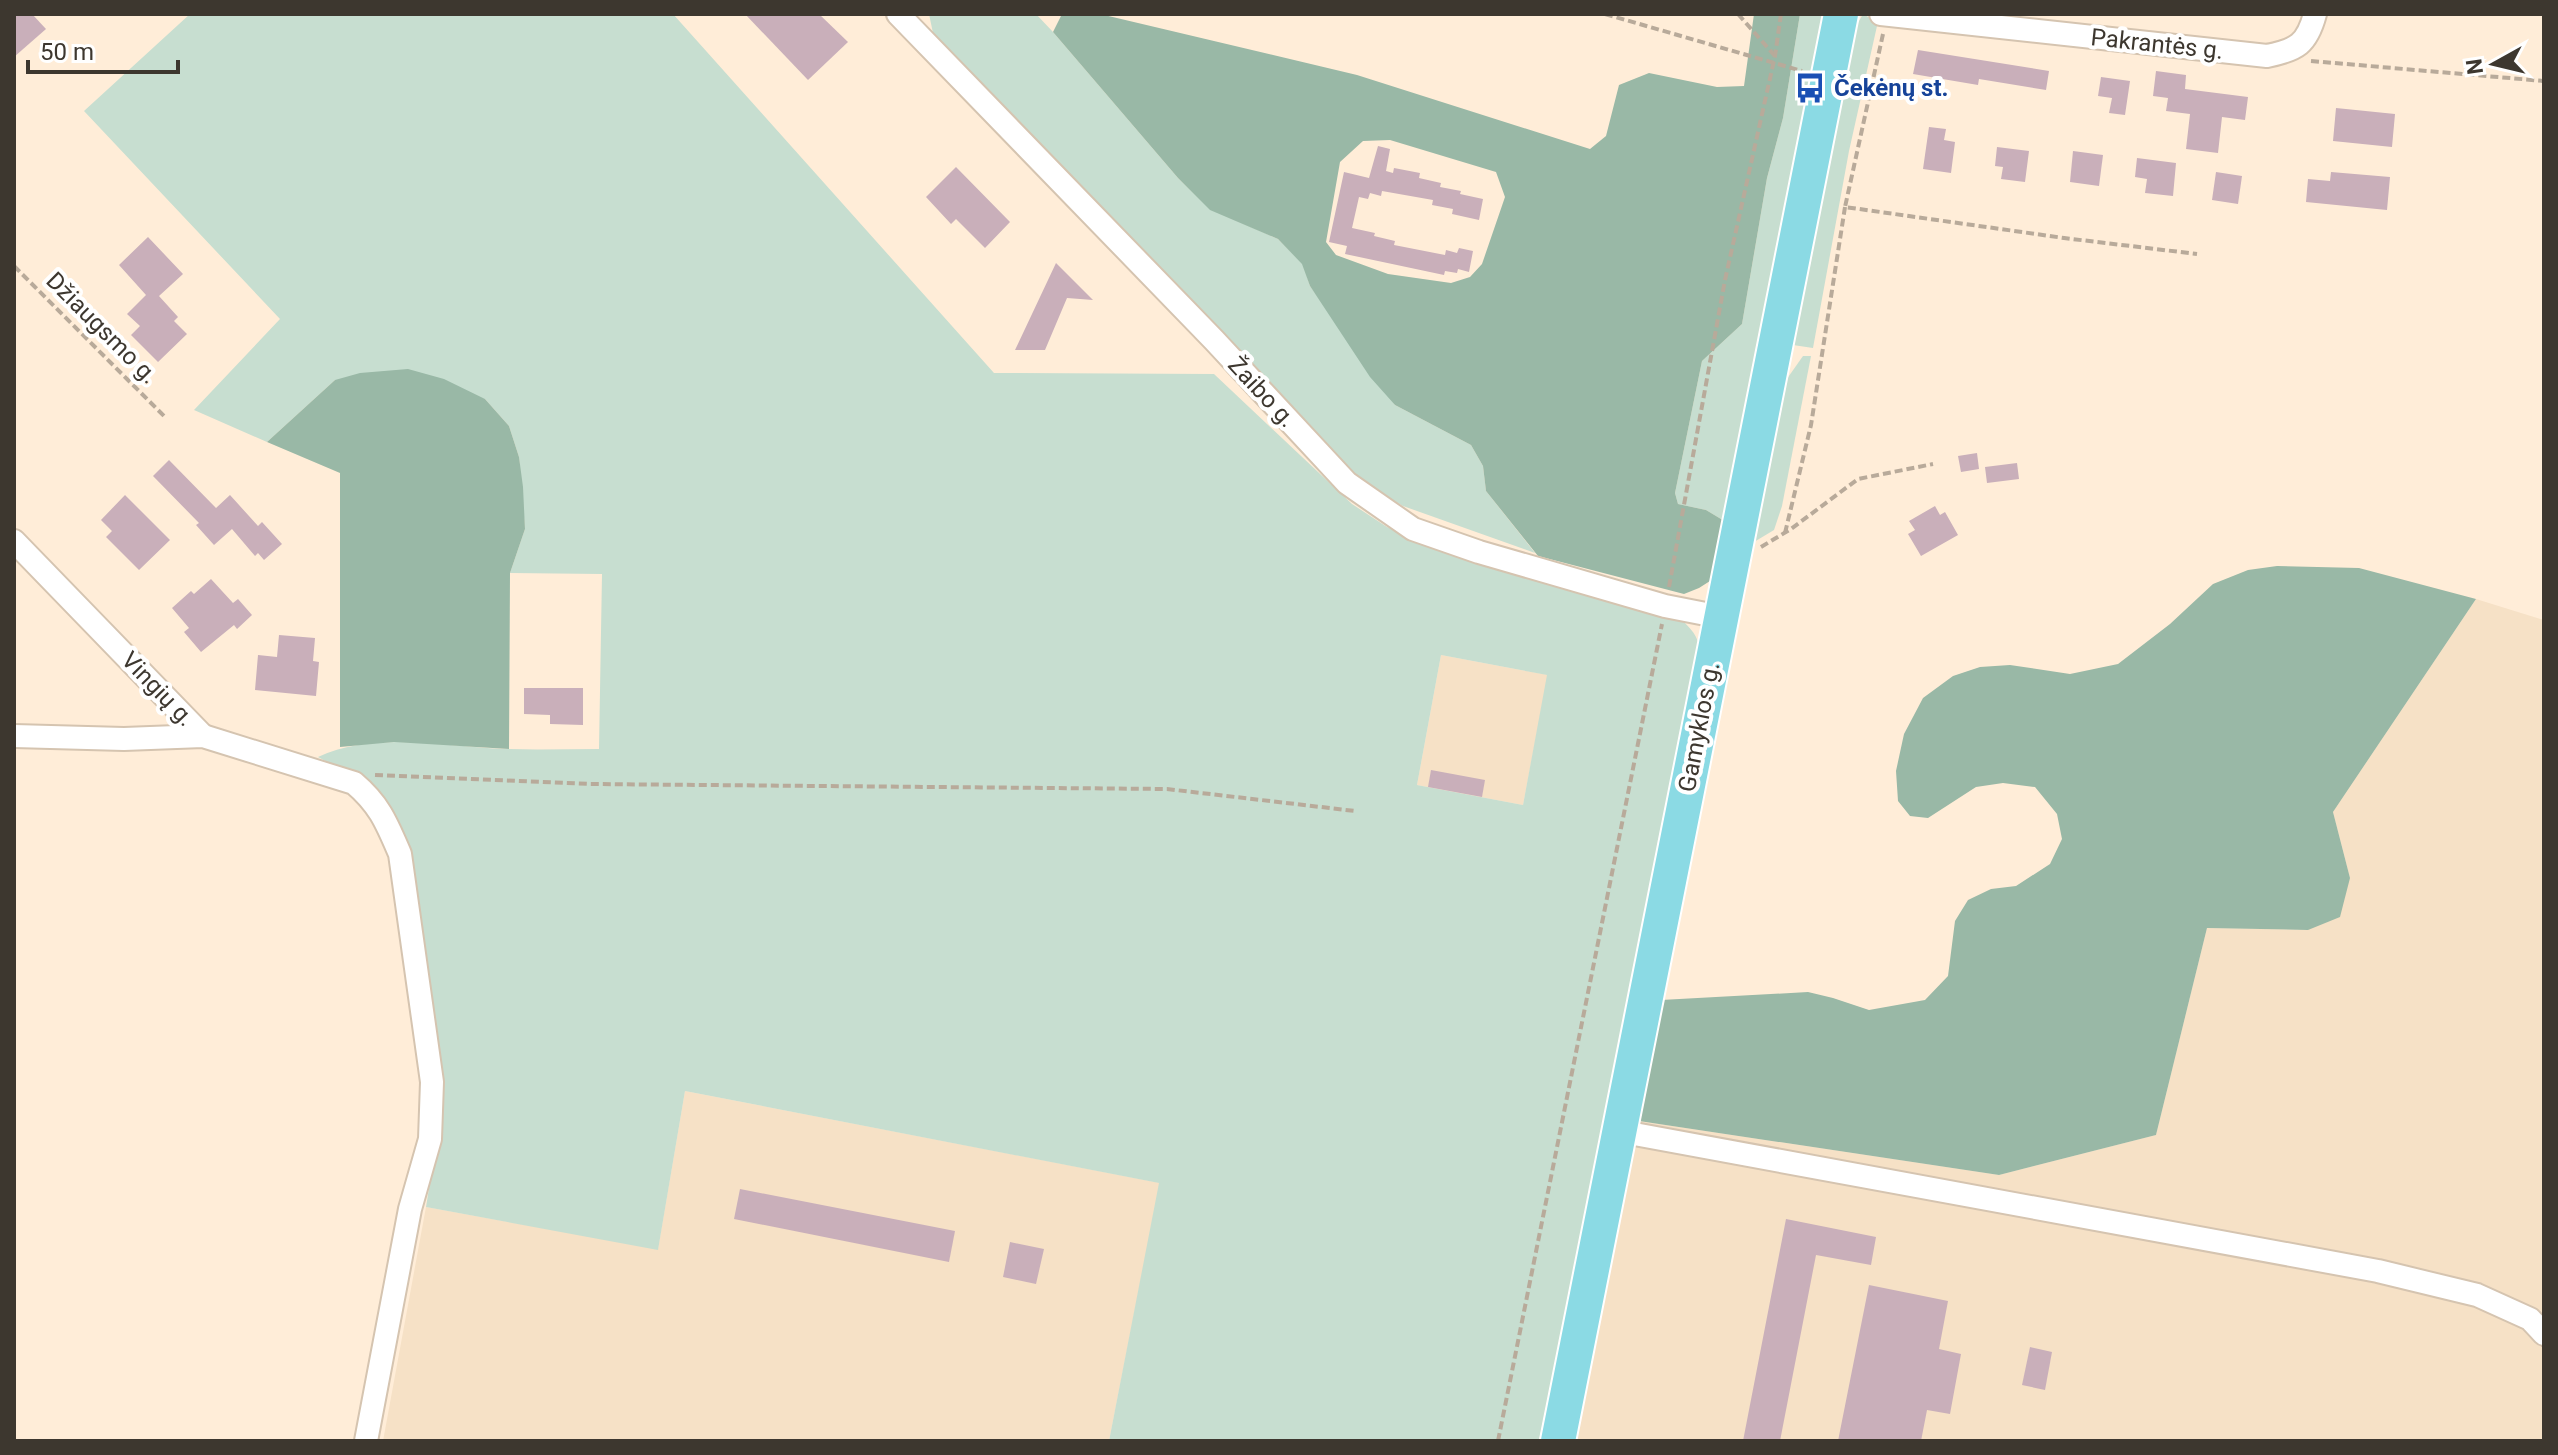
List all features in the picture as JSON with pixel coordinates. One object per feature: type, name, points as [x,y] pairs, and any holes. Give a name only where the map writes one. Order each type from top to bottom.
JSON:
[{"type":"main road","name":"Gamyklos g.","points":[[1558,1441],[1841,14]]},
{"type":"street","name":"Žaibo g.","points":[[898,14],[1214,340],[1347,483],[1413,529],[1479,552],[1665,606],[1721,617]]},
{"type":"street","points":[[2291,52],[2306,39],[2315,14]]},
{"type":"street","name":"Pakrantės g.","points":[[1885,15],[2267,56],[2291,52]]},
{"type":"street","name":"Vingių g.","points":[[14,541],[203,736]]},
{"type":"street","name":"Vingių g.","points":[[14,736],[124,739],[203,736]]},
{"type":"street","points":[[203,736],[354,783],[373,799],[400,854],[432,1082],[430,1139],[410,1209],[366,1441]]},
{"type":"street","points":[[1618,1131],[2378,1271],[2477,1295],[2530,1319],[2544,1334]]},
{"type":"path","points":[[1605,14],[1828,79]]},
{"type":"path","points":[[1738,14],[1775,56]]},
{"type":"path","points":[[1498,1441],[1665,606],[1725,280],[1774,63],[1781,14]]},
{"type":"path","points":[[1785,533],[1811,425],[1845,207],[1885,15]]},
{"type":"path","points":[[2291,52],[2310,61],[2544,81]]},
{"type":"path","points":[[1845,207],[2197,254]]},
{"type":"path","name":"Džiaugsmo g.","points":[[14,266],[164,416]]},
{"type":"path","points":[[1732,565],[1785,533],[1858,479],[1933,464]]},
{"type":"path","points":[[354,783],[368,775],[408,775],[590,784],[1167,789],[1355,811]]},
{"type":"shaded area","points":[[2476,599],[2544,620],[2544,1441],[1576,1441],[1639,1121],[1999,1175],[2156,1135],[2207,928],[2308,930],[2350,878],[2333,812]]},
{"type":"shaded area","points":[[1441,655],[1548,675],[1523,805],[1417,785]]},
{"type":"shaded area","points":[[685,1091],[1160,1183],[1109,1441],[383,1441],[426,1207],[658,1249]]},
{"type":"green space","points":[[190,14],[673,14],[994,373],[1214,374],[1352,504],[1387,527],[1430,545],[1680,618],[1696,637],[1700,661],[1539,1441],[1109,1441],[1159,1183],[685,1091],[658,1250],[426,1207],[437,1138],[406,845],[393,810],[378,789],[318,757],[363,744],[387,742],[507,749],[599,749],[602,574],[510,573],[525,529],[519,457],[509,426],[485,399],[335,380],[267,442],[194,410],[280,319],[84,111]],"holes":[[[1441,655],[1547,675],[1523,805],[1417,785]]]},
{"type":"green space","points":[[929,14],[1036,14],[1178,178],[1210,209],[1278,239],[1303,264],[1310,286],[1395,405],[1471,445],[1483,466],[1486,491],[1535,553],[1403,506],[1367,485],[1337,458],[933,33]]},
{"type":"green space","points":[[1062,14],[1100,14],[1357,75],[1590,149],[1606,136],[1619,85],[1649,73],[1717,87],[1744,86],[1754,14],[1800,14],[1783,118],[1767,178],[1742,324],[1702,361],[1675,493],[1678,504],[1706,510],[1726,522],[1710,581],[1684,594],[1538,556],[1486,491],[1483,466],[1471,445],[1395,405],[1370,377],[1310,286],[1302,264],[1278,239],[1210,210],[1178,178],[1053,32]],"holes":[[[1390,140],[1496,172],[1505,197],[1482,264],[1470,277],[1451,283],[1388,274],[1336,255],[1326,242],[1340,162],[1363,141]]]},
{"type":"green space","points":[[1800,14],[1825,14],[1726,522],[1706,510],[1678,504],[1675,493],[1702,361],[1742,324],[1767,178],[1783,118]]},
{"type":"green space","points":[[1863,14],[1877,26],[1849,151],[1813,348],[1793,345],[1855,28]]},
{"type":"green space","points":[[1803,356],[1811,356],[1782,506],[1774,530],[1754,542],[1784,383]]},
{"type":"green space","points":[[408,369],[444,379],[485,399],[509,426],[519,457],[525,529],[510,573],[509,749],[394,742],[340,747],[340,473],[267,442],[335,380],[360,373]]},
{"type":"green space","points":[[2277,566],[2359,568],[2476,599],[2333,812],[2350,878],[2340,917],[2308,930],[2207,928],[2156,1135],[1999,1175],[1639,1121],[1661,1000],[1808,992],[1869,1010],[1925,1000],[1948,976],[1955,921],[1968,900],[1991,889],[2016,886],[2050,864],[2062,839],[2057,814],[2035,787],[2003,783],[1976,787],[1928,818],[1910,816],[1898,801],[1896,771],[1904,734],[1923,698],[1953,676],[1980,667],[2010,665],[2070,674],[2118,664],[2170,624],[2213,584],[2248,570]]},
{"type":"building","points":[[14,14],[32,14],[46,29],[14,57]]},
{"type":"building","points":[[745,14],[819,14],[848,42],[808,80]]},
{"type":"building","points":[[1918,50],[2049,71],[2046,90],[1979,79],[1978,85],[1913,74]]},
{"type":"building","points":[[2156,71],[2186,75],[2185,89],[2248,97],[2245,120],[2222,117],[2218,153],[2186,149],[2190,114],[2166,111],[2168,98],[2153,96]]},
{"type":"building","points":[[2101,77],[2130,81],[2125,115],[2109,113],[2112,98],[2098,96]]},
{"type":"building","points":[[2336,108],[2395,114],[2392,147],[2333,141]]},
{"type":"building","points":[[1929,127],[1946,129],[1944,140],[1955,142],[1951,173],[1923,169]]},
{"type":"building","points":[[1378,146],[1390,149],[1386,171],[1393,173],[1394,168],[1420,173],[1419,178],[1441,183],[1440,187],[1483,199],[1479,220],[1452,214],[1453,209],[1432,205],[1433,200],[1382,191],[1381,196],[1370,193],[1368,199],[1359,197],[1352,228],[1395,241],[1394,245],[1445,255],[1446,250],[1457,253],[1459,248],[1473,251],[1469,272],[1458,269],[1457,273],[1445,271],[1444,275],[1345,254],[1347,246],[1329,242],[1344,172],[1369,178]]},
{"type":"building","points":[[1997,147],[2029,151],[2025,182],[2001,179],[2003,167],[1995,166]]},
{"type":"building","points":[[2073,151],[2103,155],[2099,186],[2070,182]]},
{"type":"building","points":[[2137,158],[2176,163],[2173,196],[2145,193],[2147,179],[2135,177]]},
{"type":"building","points":[[956,167],[1010,222],[985,248],[956,219],[951,224],[926,197]]},
{"type":"building","points":[[2216,172],[2242,176],[2238,204],[2212,200]]},
{"type":"building","points":[[2331,172],[2390,177],[2387,210],[2306,202],[2308,179],[2330,181]]},
{"type":"building","points":[[148,237],[183,274],[159,296],[178,317],[174,321],[187,334],[158,362],[131,335],[140,326],[127,314],[146,295],[119,265]]},
{"type":"building","points":[[1056,263],[1093,300],[1067,298],[1045,350],[1015,350]]},
{"type":"building","points":[[1977,453],[1979,469],[1961,472],[1958,456]]},
{"type":"building","points":[[169,460],[216,508],[230,495],[258,526],[262,522],[282,544],[264,560],[258,553],[255,556],[232,529],[214,545],[196,525],[199,523],[153,476]]},
{"type":"building","points":[[2017,463],[2019,479],[1987,483],[1985,467]]},
{"type":"building","points":[[125,495],[170,540],[139,570],[106,537],[112,531],[101,520]]},
{"type":"building","points":[[1935,506],[1940,515],[1945,512],[1958,535],[1921,556],[1908,534],[1915,530],[1909,521]]},
{"type":"building","points":[[211,579],[233,603],[238,599],[252,615],[237,629],[234,625],[201,652],[184,632],[189,628],[172,608]]},
{"type":"building","points":[[279,635],[315,638],[313,661],[319,662],[316,696],[255,690],[258,655],[277,657]]},
{"type":"building","points":[[524,688],[583,688],[583,725],[550,724],[550,715],[524,714]]},
{"type":"building","points":[[1431,770],[1485,780],[1482,797],[1428,787]]},
{"type":"building","points":[[740,1189],[955,1231],[949,1262],[734,1219]]},
{"type":"building","points":[[1786,1219],[1876,1237],[1871,1265],[1816,1255],[1780,1441],[1743,1441]]},
{"type":"building","points":[[1010,1242],[1044,1249],[1036,1284],[1003,1277]]},
{"type":"building","points":[[1869,1285],[1948,1301],[1939,1349],[1961,1354],[1950,1414],[1927,1410],[1921,1441],[1838,1441]]},
{"type":"building","points":[[2030,1347],[2052,1352],[2045,1390],[2022,1385]]},
{"type":"place","name":"Čekėnų st.","points":[[1810,88]]}]
